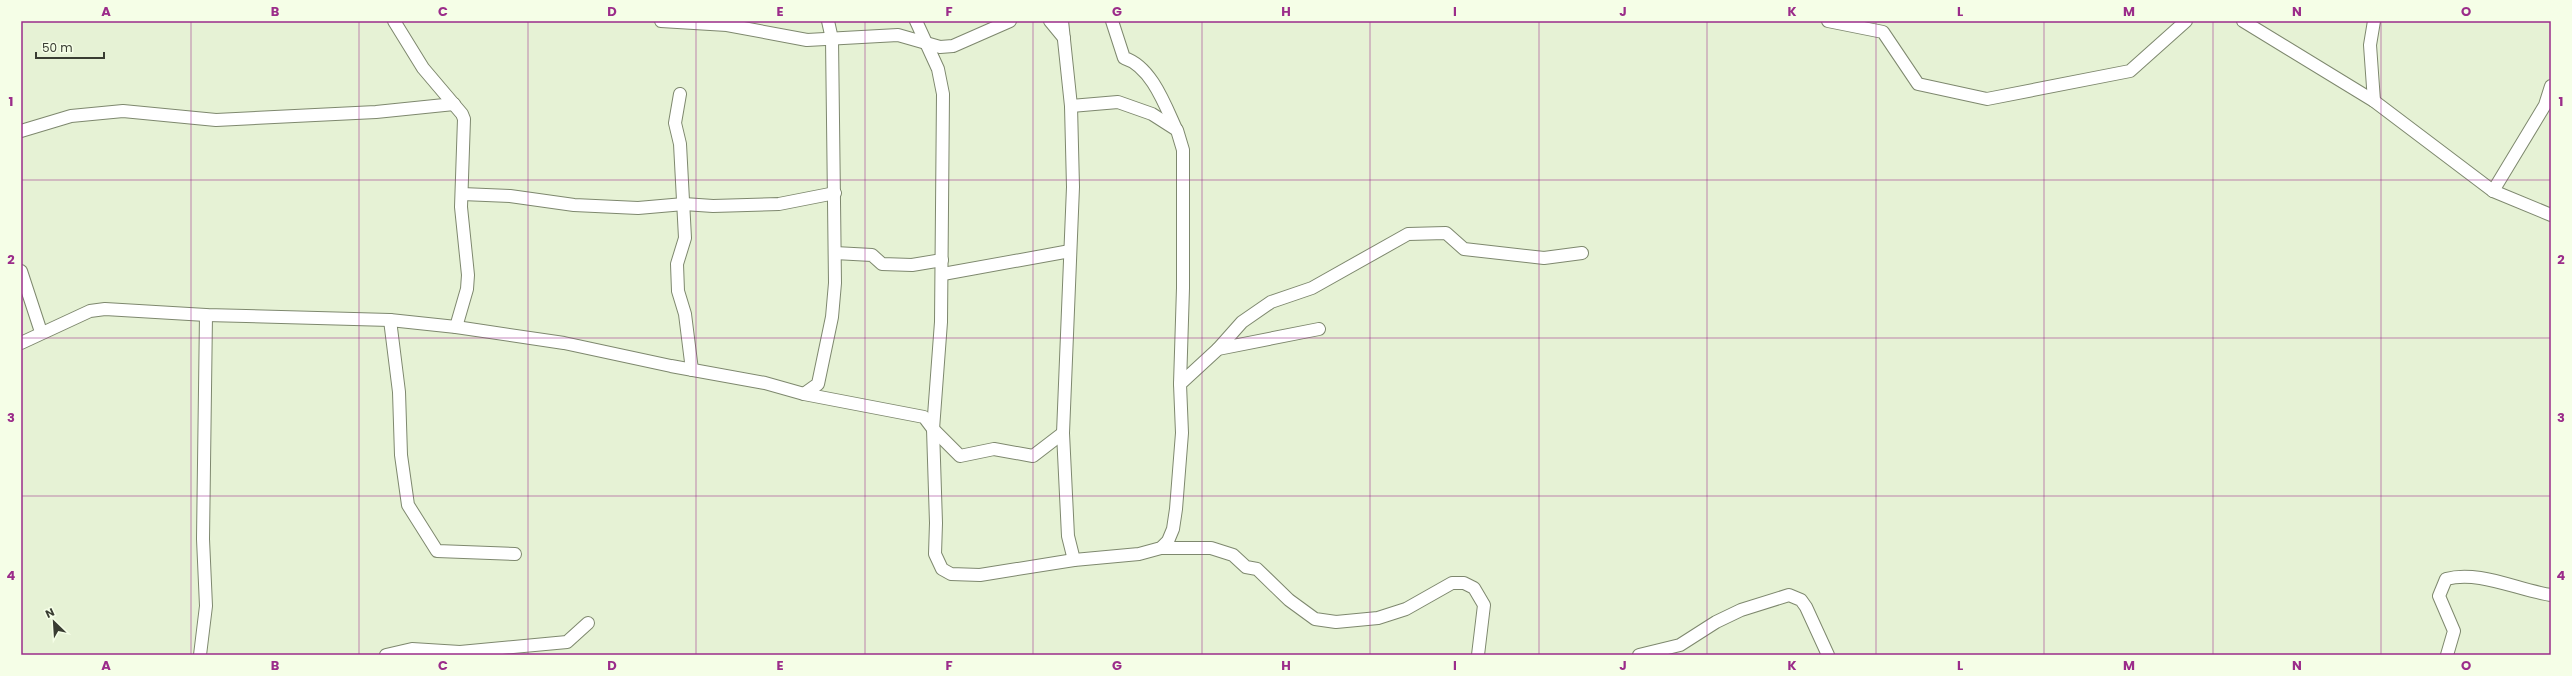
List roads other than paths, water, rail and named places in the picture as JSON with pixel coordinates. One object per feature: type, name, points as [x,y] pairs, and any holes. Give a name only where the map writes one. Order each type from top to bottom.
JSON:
[{"type":"street","points":[[394,21],[422,68],[462,114],[466,131],[462,194],[464,252],[468,275],[467,289],[456,327]]},
{"type":"street","points":[[661,21],[727,23],[807,40],[898,35],[940,47],[954,46],[1010,21]]},
{"type":"street","points":[[804,394],[818,384],[832,316],[835,253],[832,39],[828,21]]},
{"type":"street","points":[[916,21],[938,69],[943,94],[943,274],[933,429],[936,523],[935,554],[942,569],[951,574],[980,575],[1074,560],[1139,554],[1161,548],[1211,548],[1233,555],[1246,567],[1257,569],[1289,600],[1315,619],[1336,622],[1378,618],[1406,609],[1452,583],[1464,583],[1474,588],[1484,605],[1478,655]]},
{"type":"street","points":[[1050,21],[1064,38]]},
{"type":"street","points":[[1062,21],[1072,106],[1073,186],[1063,433],[1068,536],[1074,560]]},
{"type":"street","points":[[1112,21],[1124,58],[1135,61],[1148,77],[1177,130],[1183,150],[1183,288],[1180,384],[1182,433],[1173,529],[1168,541],[1161,548]]},
{"type":"street","points":[[1828,21],[1883,32],[1918,84],[1987,99],[2130,72],[2186,21]]},
{"type":"street","points":[[2243,21],[2374,101],[2493,191],[2551,215]]},
{"type":"street","points":[[2374,21],[2370,45],[2374,101]]},
{"type":"street","points":[[2493,191],[2546,105],[2551,86]]},
{"type":"street","points":[[680,94],[675,123],[680,144],[685,238],[677,264],[678,292],[685,314],[692,370]]},
{"type":"street","points":[[1072,106],[1118,102],[1152,114],[1177,130]]},
{"type":"street","points":[[21,131],[71,116],[123,111],[216,120],[376,112],[454,104]]},
{"type":"street","points":[[462,194],[510,196],[574,205],[638,208],[684,204],[713,206],[779,204],[834,193]]},
{"type":"street","points":[[1180,384],[1218,349],[1242,322],[1271,302],[1312,288],[1408,234],[1446,233],[1464,249],[1544,258],[1582,253]]},
{"type":"street","points":[[943,274],[1070,251]]},
{"type":"street","points":[[835,253],[872,255],[882,264],[912,265],[942,260]]},
{"type":"street","points":[[21,271],[41,332]]},
{"type":"street","points":[[21,343],[41,332],[90,311],[105,309],[206,315],[390,320],[456,327],[564,343],[692,370],[766,383],[804,394],[924,417],[933,429],[960,456],[994,449],[1033,456],[1063,433]]},
{"type":"street","points":[[200,655],[206,606],[203,539],[206,315]]},
{"type":"street","points":[[390,320],[399,392],[401,455],[408,505],[437,551],[515,554]]},
{"type":"street","points":[[1218,349],[1319,329]]},
{"type":"street","points":[[2447,655],[2454,631],[2439,596],[2446,579],[2457,576],[2498,582],[2551,595]]},
{"type":"street","points":[[1639,655],[1680,645],[1716,622],[1741,610],[1789,595],[1801,600],[1806,607],[1828,655]]},
{"type":"street","points":[[386,655],[412,649],[460,652],[567,642],[588,622]]}]
